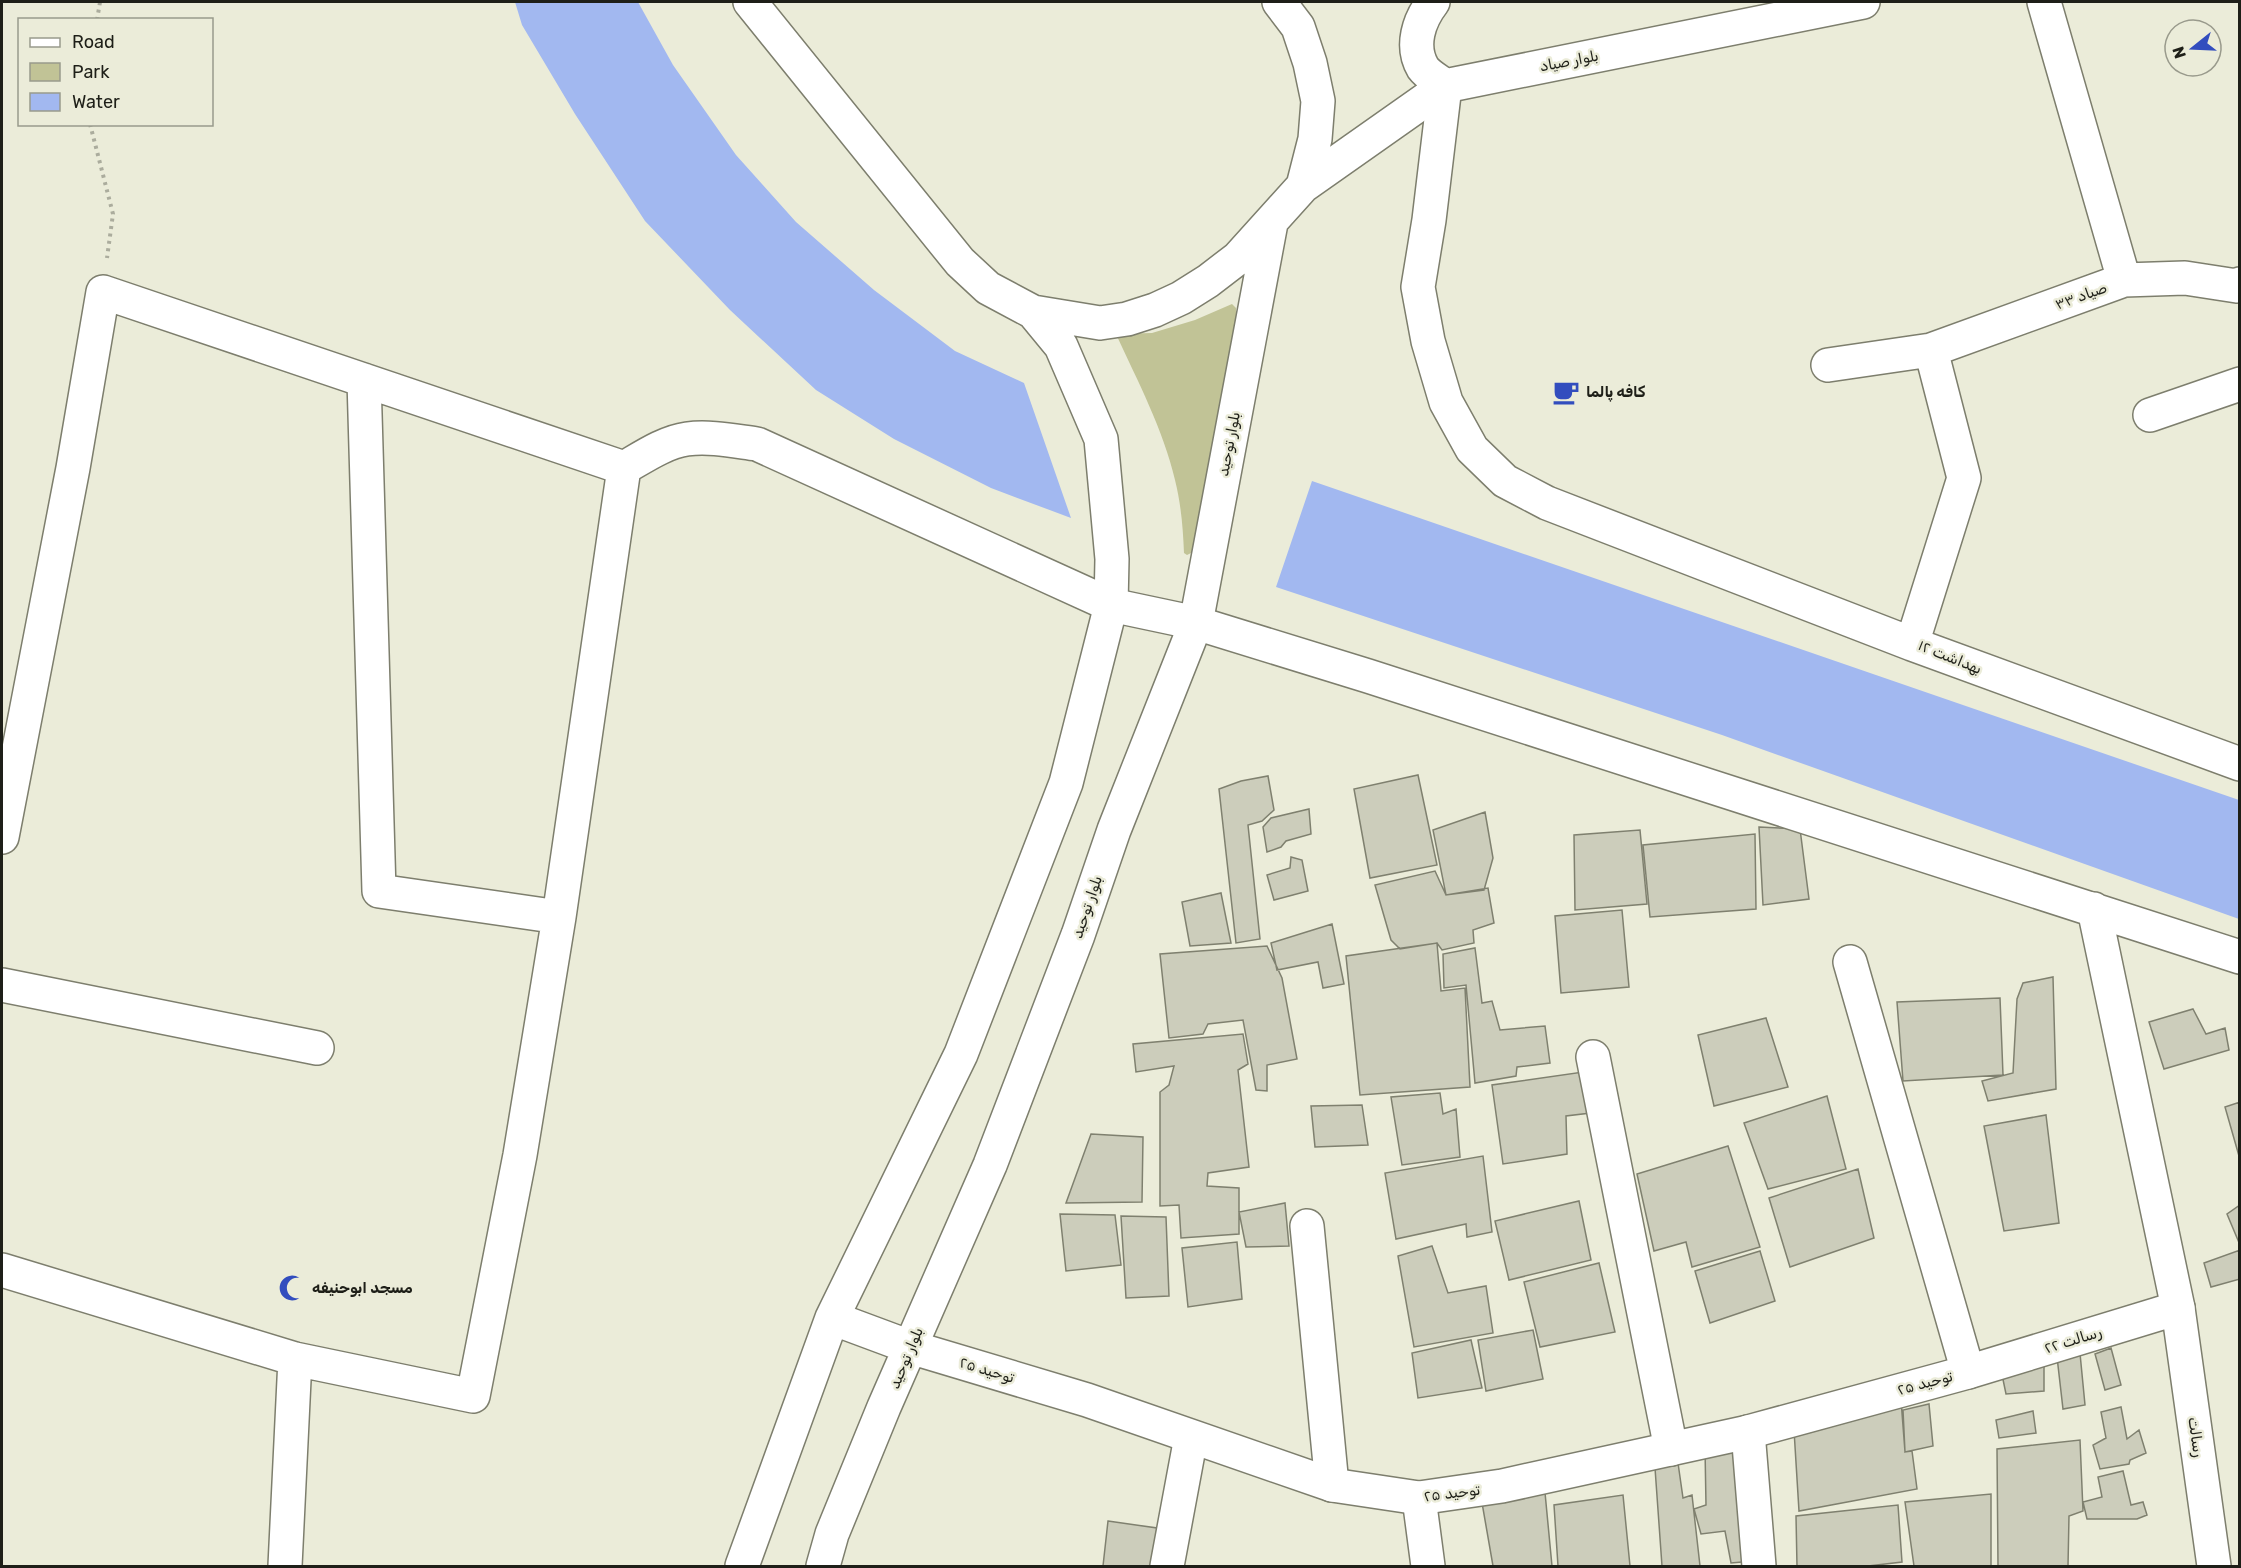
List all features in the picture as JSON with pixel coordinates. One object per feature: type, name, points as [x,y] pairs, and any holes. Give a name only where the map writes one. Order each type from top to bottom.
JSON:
[{"type":"street","points":[[750,2],[960,262],[988,288],[1033,312],[1100,322],[1127,319],[1155,310],[1208,281],[1238,258],[1303,186],[1316,139],[1318,101],[1310,63],[1298,27],[1279,2]]},
{"type":"street","points":[[1434,2],[1424,14],[1415,41],[1424,68],[1446,86],[1418,287],[1428,341],[1446,402],[1472,449],[1505,481],[1547,503],[1912,644]]},
{"type":"street","name":"بلوار صیاد","points":[[1303,186],[1446,86],[1863,2]]},
{"type":"street","name":"صیاد ۳۳","points":[[1828,366],[1931,350],[2124,280],[2044,2]]},
{"type":"street","name":"بلوار توحید","points":[[823,1566],[832,1534],[910,1347],[990,1165],[1078,935],[1114,830],[1196,623],[1271,223]]},
{"type":"street","points":[[2124,280],[2185,278],[2237,286],[2240,284]]},
{"type":"street","points":[[2,837],[73,468],[103,292],[624,468],[660,447],[686,439],[722,439],[757,444],[1111,605],[1196,623],[1368,676],[2240,957]]},
{"type":"street","points":[[742,1566],[832,1318],[965,1044],[1066,783],[1111,605],[1112,559],[1101,439],[1061,346],[1033,312]]},
{"type":"street","name":"بهداشت ۱۲","points":[[1931,350],[1964,478],[1912,644],[2240,764]]},
{"type":"street","points":[[364,380],[379,891],[559,917]]},
{"type":"street","points":[[2150,415],[2240,384]]},
{"type":"street","points":[[2,1270],[295,1359],[473,1396],[520,1155],[559,917],[624,468]]},
{"type":"street","name":"رسالت","points":[[2094,909],[2178,1308],[2214,1566]]},
{"type":"street","points":[[1850,962],[1968,1372]]},
{"type":"street","points":[[2,985],[317,1048]]},
{"type":"street","points":[[1593,1057],[1671,1449]]},
{"type":"street","points":[[1307,1226],[1332,1485]]},
{"type":"street","name":"رسالت ۲۲","points":[[1968,1372],[2178,1308]]},
{"type":"street","name":"توحید ۲۵","points":[[832,1318],[910,1347],[1087,1400],[1332,1485],[1419,1498],[1502,1486],[1748,1432],[1968,1372]]},
{"type":"street","points":[[285,1566],[295,1359]]},
{"type":"street","points":[[1748,1432],[1759,1566]]},
{"type":"street","points":[[1167,1566],[1191,1437]]},
{"type":"street","points":[[1419,1498],[1428,1566]]},
{"type":"path","points":[[97,18],[100,2]]},
{"type":"path","points":[[91,126],[113,214],[103,292]]},
{"type":"green space","points":[[1232,304],[1236,308],[1236,321],[1195,551],[1187,555],[1184,553],[1177,489],[1164,442],[1116,334],[1152,333],[1195,320]]},
{"type":"water","points":[[515,2],[638,2],[673,65],[736,155],[796,222],[874,290],[955,351],[1024,383],[1071,518],[991,488],[894,439],[816,390],[730,310],[645,221],[575,114],[522,25]]},
{"type":"water","points":[[1312,481],[2239,800],[2239,919],[1722,735],[1276,587]]},
{"type":"building","points":[[1418,775],[1437,865],[1370,878],[1354,789]]},
{"type":"building","points":[[1268,776],[1274,810],[1262,821],[1248,825],[1260,939],[1236,943],[1219,789],[1241,781]]},
{"type":"building","points":[[1309,809],[1311,834],[1286,841],[1281,847],[1267,852],[1263,827],[1271,818]]},
{"type":"building","points":[[1485,812],[1493,858],[1484,890],[1446,895],[1433,830]]},
{"type":"building","points":[[1759,827],[1800,829],[1809,899],[1763,905]]},
{"type":"building","points":[[1640,830],[1647,904],[1575,910],[1574,835]]},
{"type":"building","points":[[1755,834],[1756,909],[1650,917],[1643,845]]},
{"type":"building","points":[[1291,857],[1302,860],[1308,891],[1274,900],[1267,875],[1290,868]]},
{"type":"building","points":[[1435,871],[1446,895],[1488,888],[1494,923],[1473,930],[1474,943],[1442,950],[1437,943],[1400,949],[1391,940],[1375,885]]},
{"type":"building","points":[[1221,893],[1231,943],[1190,946],[1182,902]]},
{"type":"building","points":[[1622,910],[1629,987],[1561,993],[1555,916]]},
{"type":"building","points":[[1332,924],[1344,984],[1323,988],[1318,962],[1277,970],[1271,943]]},
{"type":"building","points":[[1437,943],[1441,991],[1465,988],[1470,1087],[1360,1095],[1346,956]]},
{"type":"building","points":[[1267,946],[1282,978],[1297,1059],[1267,1065],[1267,1091],[1256,1090],[1243,1020],[1208,1024],[1203,1034],[1169,1038],[1160,954]]},
{"type":"building","points":[[1475,948],[1482,1003],[1492,1001],[1500,1030],[1545,1026],[1550,1063],[1517,1067],[1516,1076],[1475,1083],[1466,985],[1444,988],[1443,954]]},
{"type":"building","points":[[2053,977],[2056,1089],[1988,1101],[1982,1081],[2013,1073],[2017,999],[2023,983]]},
{"type":"building","points":[[2000,998],[2003,1075],[1903,1081],[1897,1002]]},
{"type":"building","points":[[2193,1009],[2206,1034],[2225,1028],[2229,1050],[2164,1069],[2149,1022]]},
{"type":"building","points":[[1766,1018],[1788,1087],[1714,1106],[1698,1035]]},
{"type":"building","points":[[1243,1034],[1248,1064],[1238,1070],[1249,1167],[1208,1173],[1207,1186],[1239,1188],[1239,1234],[1181,1238],[1179,1205],[1160,1206],[1160,1092],[1169,1085],[1174,1066],[1136,1072],[1133,1044]]},
{"type":"building","points":[[1597,1070],[1599,1112],[1566,1116],[1567,1154],[1503,1164],[1492,1085]]},
{"type":"building","points":[[1440,1093],[1443,1114],[1456,1109],[1460,1157],[1402,1165],[1391,1097]]},
{"type":"building","points":[[1827,1096],[1846,1169],[1768,1189],[1744,1123]]},
{"type":"building","points":[[2240,1102],[2240,1156],[2239,1156],[2225,1107]]},
{"type":"building","points":[[1362,1105],[1368,1145],[1315,1147],[1311,1106]]},
{"type":"building","points":[[2046,1115],[2059,1223],[2004,1231],[1984,1126]]},
{"type":"building","points":[[1091,1134],[1143,1137],[1142,1202],[1066,1203]]},
{"type":"building","points":[[1728,1146],[1760,1247],[1692,1267],[1686,1242],[1654,1251],[1637,1174]]},
{"type":"building","points":[[1483,1156],[1492,1232],[1467,1237],[1466,1224],[1396,1239],[1385,1173]]},
{"type":"building","points":[[1858,1169],[1874,1238],[1790,1267],[1769,1198]]},
{"type":"building","points":[[1579,1201],[1591,1260],[1509,1280],[1495,1221]]},
{"type":"building","points":[[1285,1203],[1289,1246],[1246,1247],[1239,1212]]},
{"type":"building","points":[[2240,1205],[2240,1245],[2227,1214]]},
{"type":"building","points":[[1060,1214],[1115,1215],[1121,1265],[1066,1271]]},
{"type":"building","points":[[1121,1216],[1166,1217],[1169,1296],[1126,1298]]},
{"type":"building","points":[[1237,1242],[1242,1299],[1188,1307],[1182,1248]]},
{"type":"building","points":[[1432,1246],[1448,1293],[1486,1286],[1493,1333],[1414,1347],[1398,1256]]},
{"type":"building","points":[[2240,1250],[2240,1279],[2211,1287],[2204,1263]]},
{"type":"building","points":[[1760,1251],[1775,1301],[1710,1323],[1695,1271]]},
{"type":"building","points":[[1599,1263],[1615,1332],[1540,1347],[1524,1282]]},
{"type":"building","points":[[1533,1330],[1543,1379],[1486,1391],[1478,1340]]},
{"type":"building","points":[[1471,1340],[1482,1388],[1418,1398],[1412,1353]]},
{"type":"building","points":[[2079,1343],[2085,1405],[2063,1409],[2056,1348]]},
{"type":"building","points":[[2111,1348],[2121,1385],[2105,1390],[2095,1354]]},
{"type":"building","points":[[2044,1358],[2044,1391],[2006,1394],[2000,1365]]},
{"type":"building","points":[[1901,1400],[1905,1452],[1912,1451],[1917,1489],[1799,1511],[1794,1430]]},
{"type":"building","points":[[1929,1404],[1933,1446],[1905,1452],[1903,1410]]},
{"type":"building","points":[[2121,1407],[2127,1439],[2139,1430],[2146,1453],[2130,1460],[2129,1464],[2100,1469],[2093,1445],[2106,1438],[2101,1412]]},
{"type":"building","points":[[2033,1411],[2036,1433],[1999,1438],[1996,1420]]},
{"type":"building","points":[[1744,1439],[1753,1561],[1731,1563],[1725,1531],[1701,1534],[1694,1509],[1706,1505],[1705,1448]]},
{"type":"building","points":[[2080,1440],[2083,1511],[2069,1516],[2068,1566],[1998,1566],[1997,1449]]},
{"type":"building","points":[[1677,1456],[1683,1498],[1692,1495],[1700,1566],[1662,1566],[1655,1468]]},
{"type":"building","points":[[2123,1471],[2131,1505],[2143,1502],[2147,1515],[2137,1519],[2087,1519],[2083,1502],[2102,1497],[2098,1477]]},
{"type":"building","points":[[1544,1482],[1552,1566],[1493,1566],[1481,1497]]},
{"type":"building","points":[[1991,1494],[1991,1566],[1914,1566],[1905,1502]]},
{"type":"building","points":[[1623,1495],[1630,1566],[1558,1566],[1554,1505]]},
{"type":"building","points":[[1898,1505],[1902,1562],[1868,1566],[1797,1566],[1796,1516]]},
{"type":"building","points":[[1108,1521],[1157,1528],[1152,1566],[1103,1566]]},
{"type":"place","name":"کافه پالما","points":[[1566,392]]},
{"type":"place","name":"مسجد ابوحنیفه","points":[[292,1288]]}]
